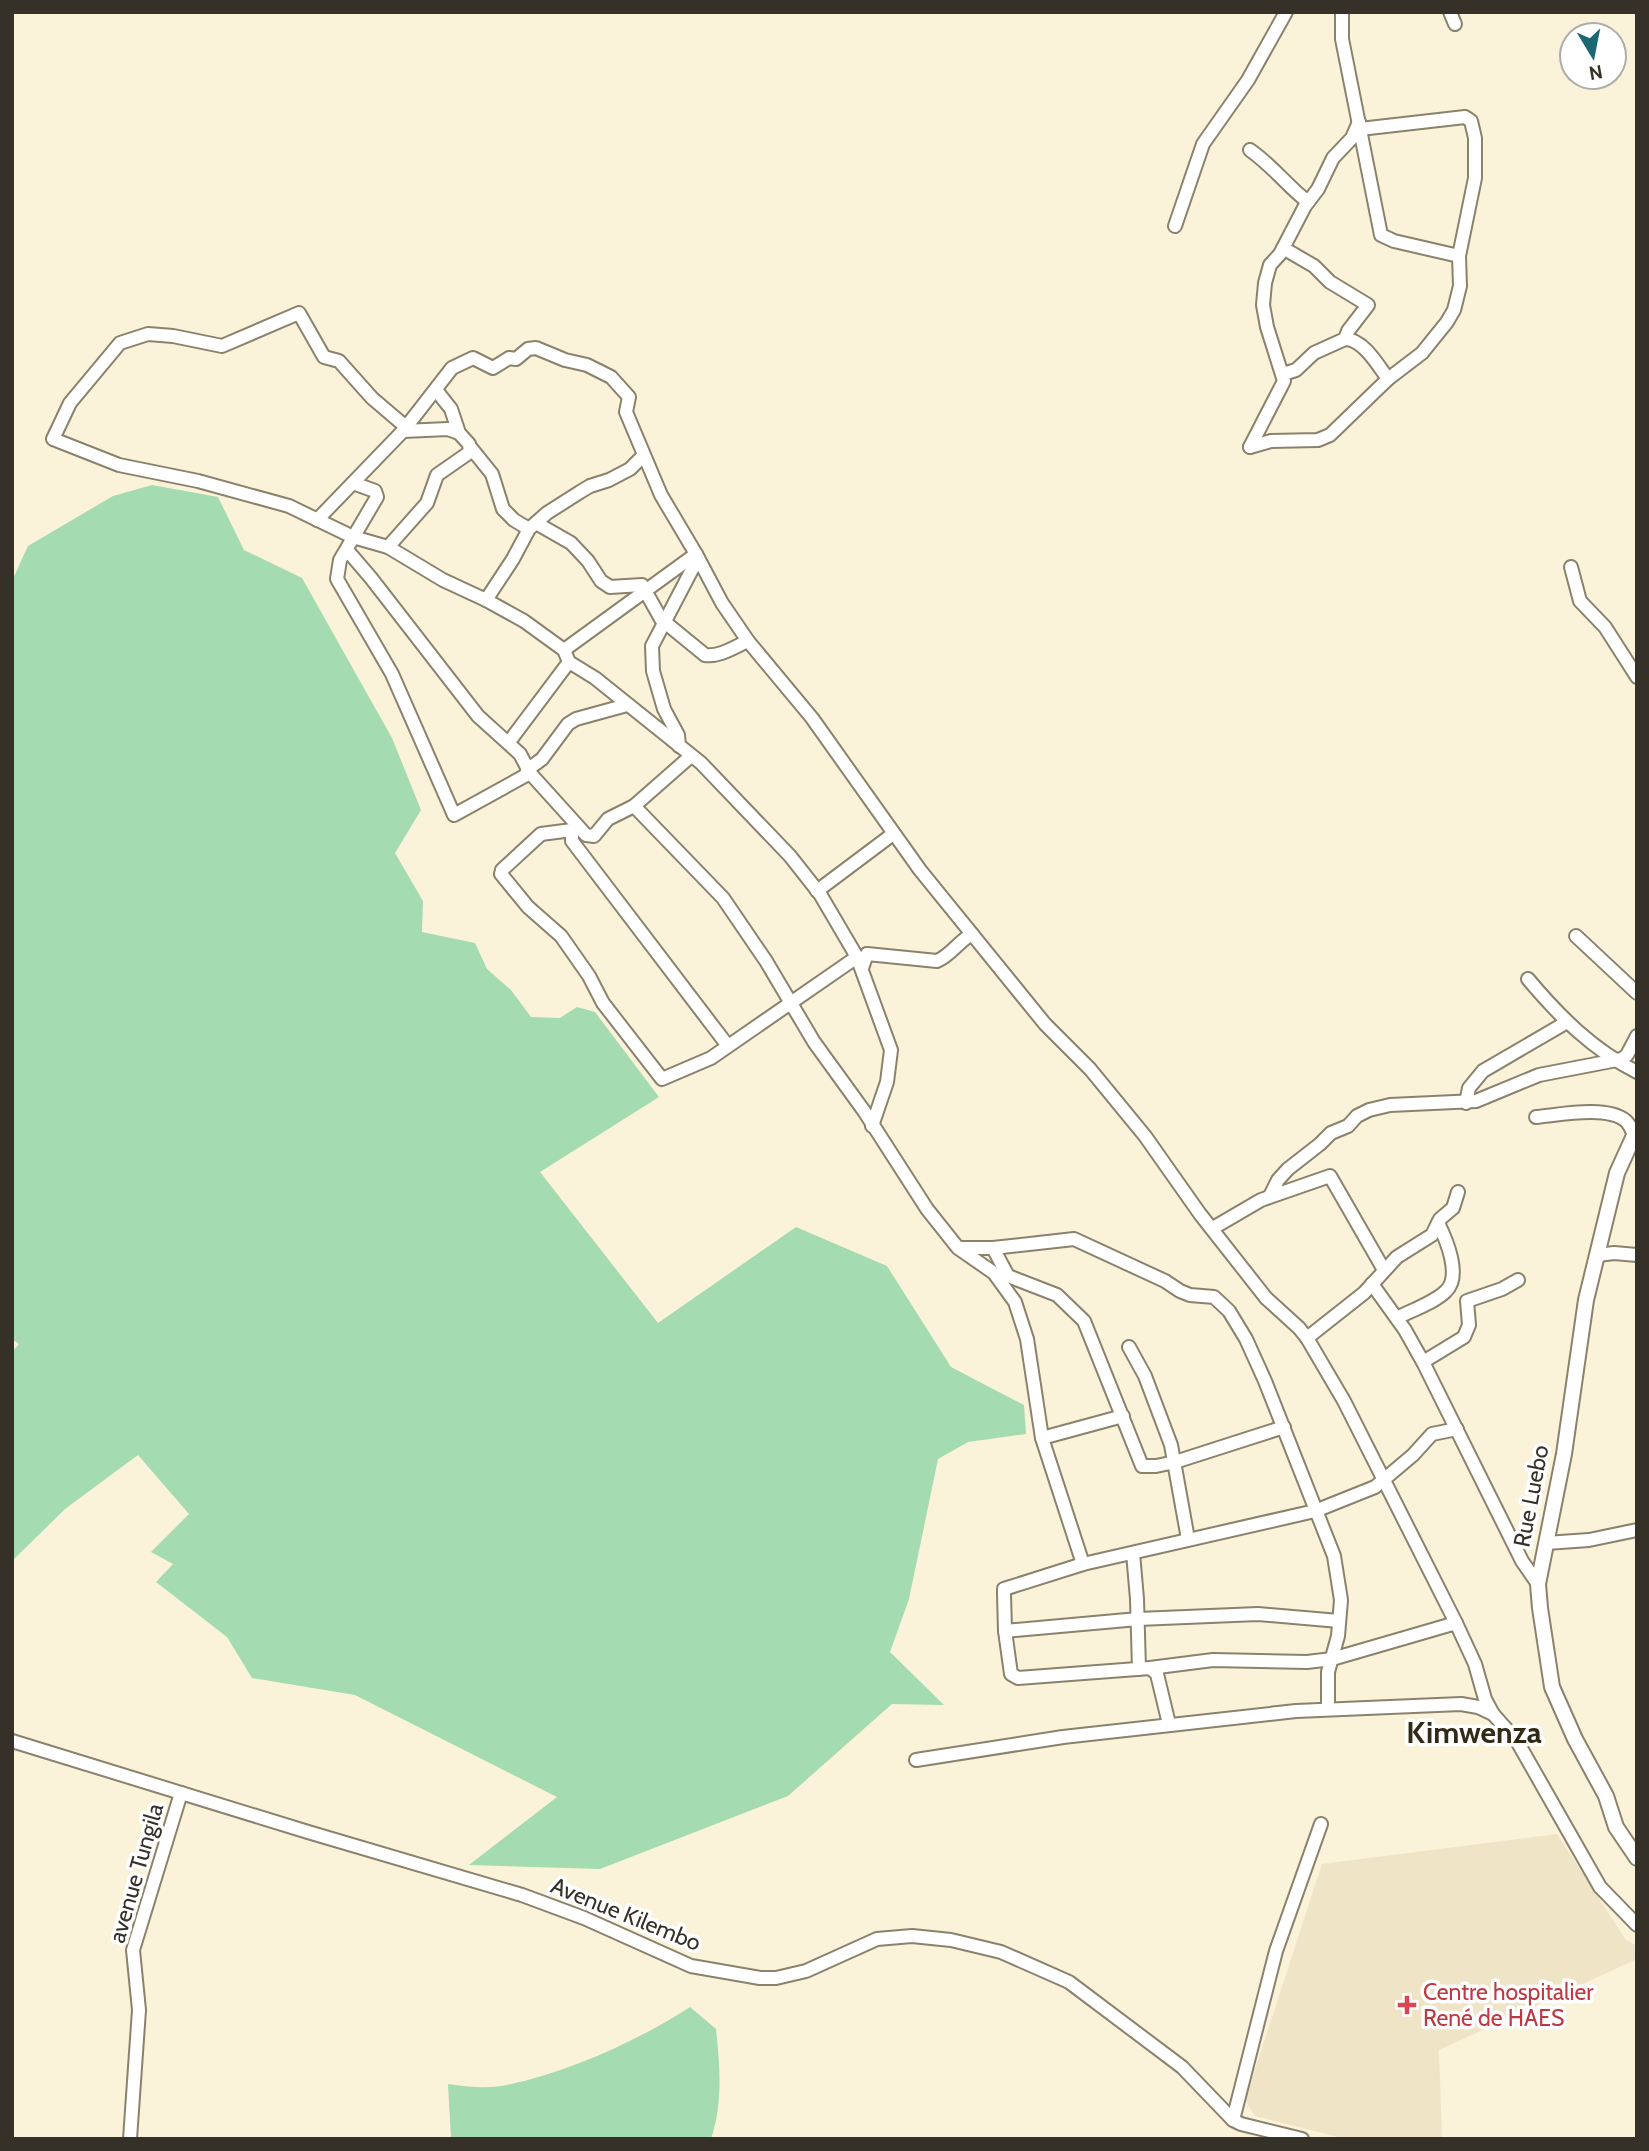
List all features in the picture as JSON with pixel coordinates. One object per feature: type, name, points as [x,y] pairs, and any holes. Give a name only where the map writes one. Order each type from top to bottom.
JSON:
[{"type":"street","points":[[1175,226],[1203,144],[1248,80],[1286,12]]},
{"type":"street","points":[[1342,12],[1342,39],[1381,235],[1394,241],[1459,256]]},
{"type":"street","points":[[1465,117],[1471,121],[1475,138],[1475,178],[1459,256],[1460,286],[1454,310],[1426,350],[1388,379],[1331,435],[1318,440],[1271,441],[1250,447],[1281,388],[1283,374],[1267,327],[1263,305],[1270,265],[1318,189],[1333,158],[1350,141],[1360,125],[1465,117]]},
{"type":"street","points":[[1250,150],[1278,172],[1294,192],[1308,202]]},
{"type":"street","points":[[1283,248],[1314,266],[1330,282],[1367,303],[1368,307],[1348,331],[1345,339]]},
{"type":"street","points":[[460,433],[448,429],[405,429],[339,361],[324,357],[299,313],[222,346],[148,334],[120,343],[70,403],[53,439],[119,465],[243,491],[289,506],[353,537],[388,547],[443,580],[524,621],[691,755],[748,810],[790,856],[817,891],[859,962],[891,1050],[887,1082],[872,1126]]},
{"type":"street","points":[[1283,374],[1296,370],[1314,353],[1345,339],[1352,340],[1367,352],[1388,379]]},
{"type":"street","points":[[317,520],[405,429],[452,368],[471,358],[493,368],[509,358],[516,359],[528,349],[536,348],[565,360],[587,365],[611,377],[629,397],[626,412],[661,495],[722,603],[748,641],[812,718],[893,834],[972,934],[1045,1024],[1090,1069],[1145,1136],[1266,1298],[1307,1338],[1344,1401],[1456,1623],[1475,1664],[1485,1699],[1493,1714],[1517,1741],[1600,1887],[1637,1925]]},
{"type":"street","points":[[436,390],[451,408],[460,433],[492,474],[503,509],[514,520],[571,543],[589,561],[601,582],[610,587],[642,585],[656,613],[705,655],[722,653],[748,641]]},
{"type":"street","points":[[388,547],[427,503],[437,475],[470,452],[471,448]]},
{"type":"street","points":[[486,600],[532,526],[547,513],[590,486],[609,481],[630,469],[643,456]]},
{"type":"street","points":[[353,483],[377,494],[340,560],[337,579],[393,674],[454,815],[528,771],[542,759],[568,724],[576,719],[627,705]]},
{"type":"street","points":[[347,550],[372,578],[478,716],[520,754],[528,771],[575,829],[589,837],[594,836],[608,819],[634,806],[691,755]]},
{"type":"street","points":[[509,742],[567,656],[646,589],[697,556]]},
{"type":"street","points":[[679,746],[678,735],[664,709],[653,671],[652,646],[697,556]]},
{"type":"street","points":[[1571,567],[1580,601],[1605,627],[1637,677]]},
{"type":"street","points":[[634,806],[723,898],[766,961],[814,1042],[906,1179],[958,1248],[994,1273],[1016,1302],[1027,1339],[1042,1438],[1083,1564]]},
{"type":"street","points":[[575,829],[541,834],[502,870],[501,874],[528,907],[561,936],[589,976],[603,1003],[646,1062],[662,1079],[711,1058],[791,1003],[859,962],[867,954],[937,961],[972,934]]},
{"type":"street","points":[[575,829],[572,841],[728,1046]]},
{"type":"street","points":[[817,891],[893,834]]},
{"type":"street","points":[[1576,936],[1637,993]]},
{"type":"street","points":[[1528,979],[1567,1022],[1614,1061],[1637,1072]]},
{"type":"street","points":[[1466,1103],[1469,1088],[1483,1071],[1567,1022]]},
{"type":"street","points":[[1270,1196],[1278,1180],[1289,1169],[1331,1133],[1348,1126],[1357,1116],[1369,1110],[1400,1104],[1466,1103],[1485,1098],[1539,1075],[1625,1057],[1637,1037]]},
{"type":"street","points":[[1536,1117],[1586,1112],[1610,1114],[1624,1119],[1636,1132]]},
{"type":"street","name":"Rue Luebo","points":[[1636,1132],[1617,1173],[1586,1300],[1563,1454],[1538,1584],[1552,1687],[1575,1739],[1606,1796],[1616,1827],[1637,1858]]},
{"type":"street","points":[[1289,1169],[1296,1179],[1310,1181]]},
{"type":"street","points":[[1213,1228],[1242,1209],[1270,1196],[1327,1176],[1333,1178],[1384,1270]]},
{"type":"street","points":[[1307,1338],[1372,1284],[1397,1257],[1432,1234],[1438,1223],[1453,1208],[1458,1192]]},
{"type":"street","points":[[1397,1318],[1444,1294],[1451,1284],[1452,1260],[1448,1242],[1438,1223]]},
{"type":"street","points":[[958,1248],[993,1248],[1074,1239],[1165,1281],[1180,1291],[1190,1295],[1214,1297],[1229,1311],[1246,1339],[1284,1427],[1334,1556],[1340,1590],[1339,1621],[1338,1636],[1328,1672],[1328,1708]]},
{"type":"street","points":[[993,1248],[1008,1276],[1058,1295],[1084,1321],[1142,1466],[1175,1462],[1284,1427]]},
{"type":"street","points":[[1598,1255],[1637,1255]]},
{"type":"street","points":[[1423,1362],[1464,1338],[1469,1325],[1467,1301],[1518,1280]]},
{"type":"street","points":[[1372,1284],[1397,1318],[1423,1362],[1522,1561],[1538,1584]]},
{"type":"street","points":[[1129,1347],[1154,1398],[1175,1462],[1188,1539]]},
{"type":"street","points":[[1042,1438],[1124,1416]]},
{"type":"street","points":[[1456,1623],[1332,1659],[1285,1663],[1213,1660],[1145,1669],[1014,1678],[1011,1674],[1005,1630],[1004,1589],[1083,1564],[1315,1511],[1375,1487],[1413,1455],[1432,1434],[1457,1429]]},
{"type":"street","points":[[1546,1543],[1589,1540],[1637,1530]]},
{"type":"street","points":[[1133,1552],[1145,1669]]},
{"type":"street","points":[[1005,1630],[1138,1619],[1258,1614],[1339,1621]]},
{"type":"street","points":[[1338,1636],[1352,1653]]},
{"type":"street","points":[[1145,1669],[1157,1674],[1169,1724]]},
{"type":"street","points":[[916,1760],[1169,1724],[1328,1708],[1451,1704],[1478,1707],[1493,1714]]},
{"type":"street","name":"Avenue Kilembo","points":[[12,1741],[522,1895],[584,1918],[691,1966],[760,1978],[776,1978],[806,1971],[877,1938],[912,1936],[951,1940],[1001,1952],[1069,1982],[1182,2067],[1233,2120],[1302,2139]]},
{"type":"street","name":"avenue Tungila","points":[[130,2139],[139,2010],[133,1950],[181,1793]]},
{"type":"street","points":[[1233,2120],[1276,1951],[1321,1824]]},
{"type":"shaded area","name":"Centre hospitalier René de HAES","points":[[1557,1834],[1626,1940],[1637,1946],[1637,1959],[1439,2050],[1442,2139],[1346,2139],[1255,2116],[1245,2100],[1322,1864]]},
{"type":"green space","points":[[152,485],[218,497],[244,550],[302,578],[392,738],[421,810],[395,853],[423,901],[422,932],[475,943],[487,969],[511,990],[531,1017],[560,1018],[577,1007],[595,1012],[659,1097],[540,1172],[658,1323],[796,1227],[887,1266],[951,1367],[1024,1405],[1026,1434],[968,1442],[938,1459],[909,1599],[890,1652],[944,1705],[892,1704],[788,1796],[600,1869],[469,1865],[557,1797],[355,1695],[252,1678],[227,1637],[156,1582],[173,1564],[151,1552],[189,1514],[138,1455],[65,1509],[14,1559],[12,1565],[12,1352],[19,1344],[12,1339],[12,581],[28,546],[113,496]]},
{"type":"green space","points":[[690,2007],[716,2029],[719,2098],[711,2139],[451,2139],[448,2084],[500,2086],[554,2072],[602,2054],[648,2032]]},
{"type":"place","name":"Centre hospitalier René de HAES","points":[[1407,2005]]},
{"type":"district","name":"Kimwenza","points":[[1474,1732]]}]
